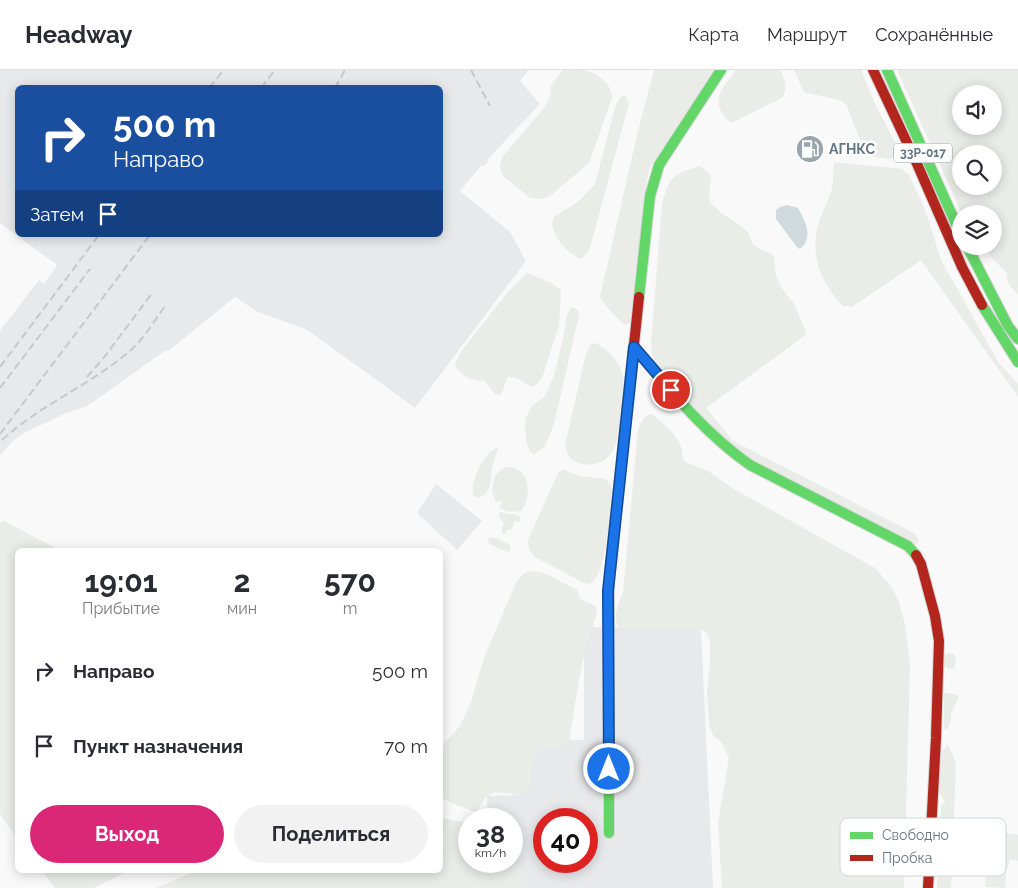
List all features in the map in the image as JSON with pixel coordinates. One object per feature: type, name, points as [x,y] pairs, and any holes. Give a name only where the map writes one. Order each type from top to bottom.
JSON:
[{"type":"main road","points":[[609,833],[608,591],[650,196],[659,165],[721,70]]},
{"type":"main road","name":"33Р-017","points":[[873,70],[954,252],[999,334],[1018,362]]},
{"type":"main road","name":"33Р-017","points":[[887,70],[952,214]]},
{"type":"main road","points":[[972,255],[1008,326],[1018,340]]},
{"type":"main road","points":[[634,347],[708,434],[734,455],[908,546],[916,554],[921,564],[935,616],[939,641],[932,818]]},
{"type":"shaded area","points":[[0,70],[528,70],[520,81],[540,104],[460,191],[510,232],[526,261],[415,408],[305,329],[258,312],[235,297],[168,351],[166,350],[87,406],[66,413],[22,434],[0,455],[0,331],[39,280],[44,284],[57,265],[19,237],[443,237],[443,85],[15,85],[15,234],[0,223]]},
{"type":"shaded area","points":[[562,70],[582,70],[593,73],[603,79],[609,88],[612,98],[589,163],[551,195],[543,199],[530,198],[503,176],[500,168],[502,157],[545,107],[551,94],[550,88]]},
{"type":"shaded area","points":[[654,70],[715,70],[650,167],[630,323],[625,325],[611,312],[600,297]]},
{"type":"shaded area","points":[[736,70],[780,70],[785,84],[782,98],[731,123],[720,109],[719,96]]},
{"type":"shaded area","points":[[794,70],[861,70],[875,104],[901,153],[898,158],[886,159],[866,155],[847,106],[842,101],[804,92]]},
{"type":"shaded area","points":[[897,70],[1018,70],[1018,295],[1008,282],[1007,273],[990,255],[1002,255],[1002,205],[958,205],[953,195],[1002,195],[1002,145],[952,145],[952,192]]},
{"type":"shaded area","points":[[625,95],[629,103],[590,248],[584,257],[580,259],[570,253],[562,244],[555,235],[552,224],[554,217],[579,201],[595,184],[616,104]]},
{"type":"shaded area","points":[[834,162],[902,169],[909,175],[925,209],[941,260],[999,363],[1018,384],[1018,397],[921,260],[852,307],[843,306],[835,297],[823,279],[815,248],[818,225],[832,188]]},
{"type":"shaded area","points":[[700,166],[709,173],[711,179],[710,202],[721,213],[748,232],[752,243],[759,249],[771,253],[774,258],[776,276],[781,287],[794,304],[807,334],[706,408],[733,441],[914,533],[919,540],[915,546],[749,461],[695,415],[655,363],[651,342],[662,204],[667,187],[678,174]]},
{"type":"shaded area","points":[[787,205],[798,208],[807,229],[807,240],[800,249],[776,219],[776,210]]},
{"type":"shaded area","points":[[527,273],[551,283],[561,290],[559,325],[542,378],[534,387],[515,378],[508,377],[501,394],[497,395],[485,381],[467,378],[460,373],[455,365],[460,353],[506,294]]},
{"type":"shaded area","points":[[572,307],[578,310],[579,315],[554,424],[545,446],[534,455],[529,450],[526,440],[525,419],[533,405],[545,396],[554,376],[567,314]]},
{"type":"shaded area","points":[[595,343],[609,352],[616,361],[622,372],[624,384],[618,433],[613,450],[603,461],[587,465],[569,457],[565,446],[585,357],[590,345]]},
{"type":"shaded area","points":[[651,414],[676,437],[685,462],[708,471],[734,489],[875,568],[890,585],[898,599],[905,624],[910,665],[906,818],[840,818],[840,876],[904,876],[904,888],[722,888],[718,823],[729,757],[721,742],[713,735],[709,725],[707,690],[710,640],[706,632],[701,629],[618,628],[616,619],[619,601],[623,592],[638,430],[641,422]]},
{"type":"shaded area","points":[[496,448],[498,449],[492,467],[490,486],[485,495],[478,498],[473,495],[476,475],[486,456]]},
{"type":"shaded area","points":[[505,467],[516,468],[525,477],[527,483],[526,500],[522,510],[516,512],[501,509],[499,507],[502,501],[496,502],[492,491],[495,475]]},
{"type":"shaded area","points":[[564,470],[579,476],[606,479],[612,491],[609,527],[604,554],[597,576],[591,584],[584,583],[535,557],[529,550],[528,540],[559,471]]},
{"type":"shaded area","points":[[436,484],[482,521],[457,550],[417,513]]},
{"type":"shaded area","points":[[499,512],[518,515],[521,518],[520,522],[515,521],[512,529],[507,530],[504,535],[502,527],[504,524],[499,517]]},
{"type":"shaded area","points":[[4,521],[55,548],[15,548],[15,835],[0,814],[0,522]]},
{"type":"shaded area","points":[[497,538],[510,545],[510,551],[508,552],[491,545],[487,540]]},
{"type":"shaded area","points":[[532,571],[544,573],[577,590],[580,599],[594,605],[597,609],[596,618],[583,657],[570,738],[563,749],[545,747],[538,750],[532,764],[531,787],[521,795],[495,792],[486,797],[479,808],[465,808],[443,799],[443,745],[460,726],[472,700],[485,655],[516,583],[523,574]]},
{"type":"shaded area","points":[[584,627],[701,629],[713,888],[376,888],[458,872],[523,873],[523,808],[488,808],[487,796],[521,795],[525,739],[584,740]]},
{"type":"shaded area","points":[[948,653],[954,654],[956,661],[954,669],[943,666],[942,656]]},
{"type":"shaded area","points":[[944,693],[954,694],[959,697],[951,713],[951,722],[947,730],[944,728]]},
{"type":"shaded area","points":[[948,744],[956,763],[954,818],[940,818],[941,807],[945,802],[939,792],[941,753]]},
{"type":"shaded area","points":[[443,819],[458,821],[458,873],[523,873],[528,880],[524,888],[156,888],[191,873],[443,873]]},
{"type":"shaded area","points":[[1006,833],[1018,835],[1018,861],[1010,859],[1006,872]]},
{"type":"shaded area","points":[[43,873],[124,873],[94,888],[55,888]]},
{"type":"shaded area","points":[[937,876],[951,876],[951,888],[937,888]]},
{"type":"shaded area","points":[[986,876],[1006,876],[1005,888],[985,887]]},
{"type":"railway","points":[[212,85],[224,70]]},
{"type":"railway","points":[[263,85],[275,70]]},
{"type":"railway","points":[[337,85],[345,70]]},
{"type":"railway","points":[[471,70],[490,106]]},
{"type":"railway","points":[[0,367],[98,237]]},
{"type":"railway","points":[[0,434],[148,237]]},
{"type":"railway","points":[[0,388],[90,269]]},
{"type":"railway","points":[[87,377],[153,292]]},
{"type":"railway","points":[[2,440],[17,427],[101,373],[132,349],[165,306]]},
{"type":"traffic: fast","points":[[639,297],[650,196],[659,165],[721,70]]},
{"type":"traffic: fast","points":[[887,70],[952,215]]},
{"type":"traffic: fast","points":[[972,255],[1008,326],[1018,339]]},
{"type":"traffic: fast","points":[[982,305],[1018,362]]},
{"type":"traffic: fast","points":[[634,347],[674,395],[733,453],[750,465],[908,546],[916,555]]},
{"type":"traffic: fast","points":[[609,581],[609,833]]},
{"type":"traffic: jam","points":[[873,70],[962,267],[982,305]]},
{"type":"traffic: jam","points":[[609,581],[639,297]]},
{"type":"traffic: jam","points":[[916,555],[921,564],[935,616],[939,641],[932,818]]},
{"type":"traffic: jam","points":[[928,888],[929,876]]},
{"type":"place","name":"АГНКС","points":[[810,149]]},
{"type":"route","points":[[609,769],[608,591],[634,347],[671,390]]}]
